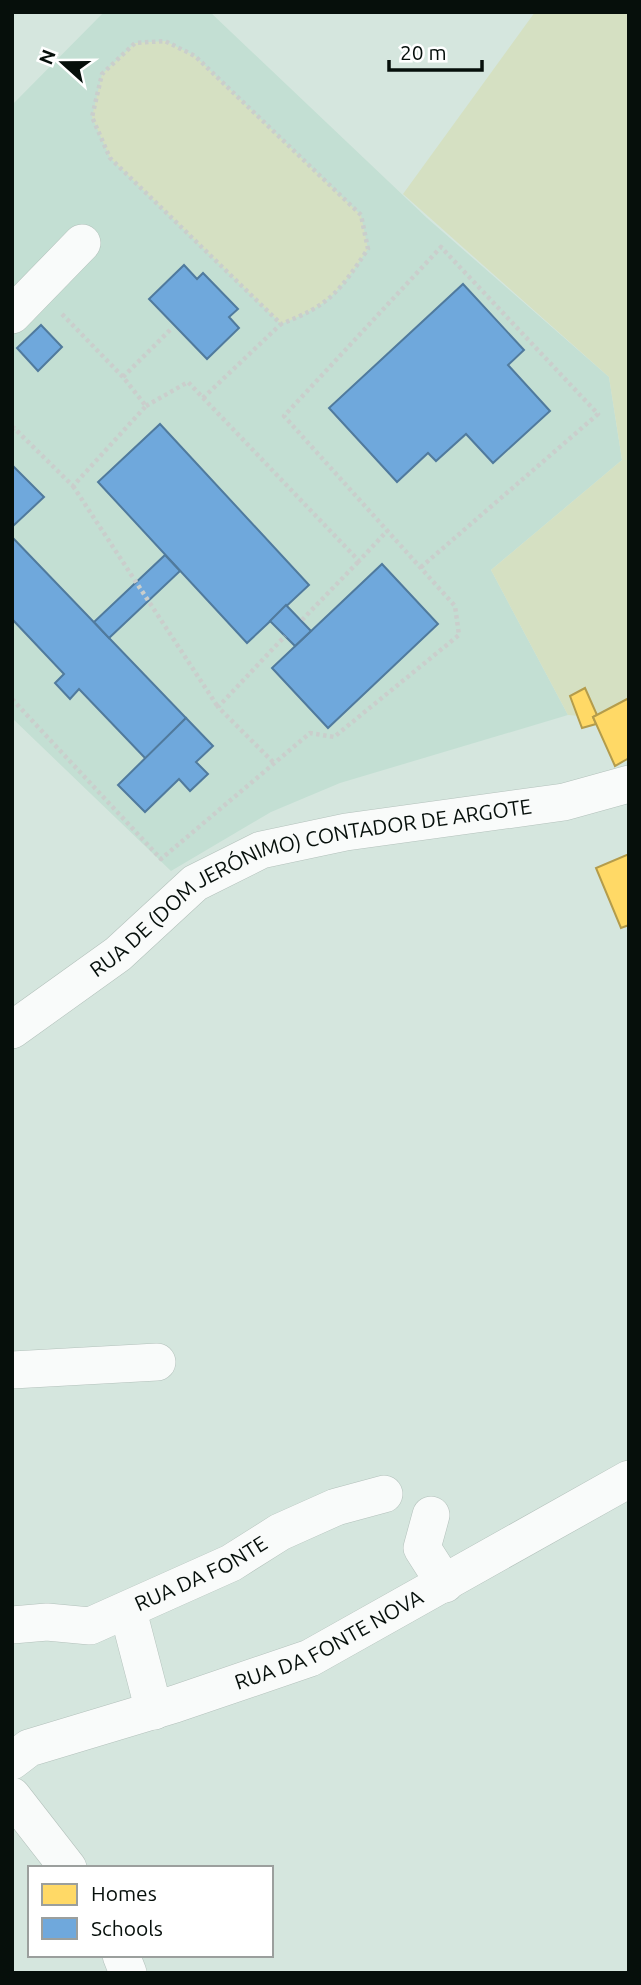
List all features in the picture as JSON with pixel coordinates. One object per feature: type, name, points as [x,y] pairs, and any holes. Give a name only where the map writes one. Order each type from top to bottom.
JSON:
[{"type":"street","points":[[25,302],[82,243]]},
{"type":"street","name":"RUA DE (DOM JERÓNIMO) CONTADOR DE ARGOTE","points":[[12,1030],[118,954],[195,883],[261,850],[346,832],[564,802],[629,784]]},
{"type":"street","points":[[12,1370],[158,1362]]},
{"type":"street","name":"RUA DA FONTE NOVA","points":[[12,1761],[29,1748],[154,1711],[310,1658],[629,1479]]},
{"type":"street","name":"RUA DA FONTE","points":[[12,1626],[47,1622],[90,1626],[231,1563],[280,1532],[335,1507],[384,1494]]},
{"type":"street","points":[[431,1515],[422,1548],[444,1584]]},
{"type":"street","points":[[128,1611],[154,1711]]},
{"type":"street","points":[[12,1796],[66,1866]]},
{"type":"path","points":[[203,398],[281,324],[317,310],[344,284],[368,248],[361,215],[195,56],[165,41],[135,43],[102,74],[92,117],[110,158],[281,324]]},
{"type":"path","points":[[12,699],[161,859],[310,733],[334,737],[458,635],[454,606],[420,568],[387,531],[284,416],[441,247],[598,414],[420,568]]},
{"type":"path","points":[[25,302],[123,377],[146,406]]},
{"type":"path","points":[[123,377],[170,330]]},
{"type":"path","points":[[73,486],[146,406],[188,382],[359,561]]},
{"type":"path","points":[[12,430],[14,428],[73,486],[218,707],[273,762]]},
{"type":"path","points":[[302,620],[387,531]]},
{"type":"path","points":[[218,707],[285,636]]},
{"type":"shaded area","points":[[104,12],[210,12],[427,218],[609,377],[622,460],[491,570],[568,715],[340,783],[271,812],[171,871],[12,718],[12,105]]},
{"type":"shaded area","points":[[535,12],[629,12],[629,720],[568,715],[491,570],[622,460],[609,377],[403,194]]},
{"type":"shaded area","points":[[165,41],[195,56],[361,215],[368,249],[332,296],[298,317],[281,324],[110,158],[92,117],[102,74],[135,43]]},
{"type":"building: Homes","points":[[585,688],[597,715],[593,717],[596,724],[582,728],[570,696]]},
{"type":"building: Homes","points":[[629,698],[629,758],[615,766],[593,717]]},
{"type":"building: Homes","points":[[629,854],[629,925],[621,928],[596,868]]},
{"type":"building: Schools","points":[[184,265],[197,279],[203,273],[238,309],[229,317],[239,328],[207,359],[149,299]]},
{"type":"building: Schools","points":[[463,284],[524,350],[508,365],[550,411],[493,463],[466,434],[436,461],[428,453],[397,482],[329,408]]},
{"type":"building: Schools","points":[[41,325],[62,347],[38,371],[17,348]]},
{"type":"building: Schools","points":[[160,424],[309,585],[247,643],[98,482]]},
{"type":"building: Schools","points":[[14,467],[44,497],[12,527],[12,469]]},
{"type":"building: Schools","points":[[12,537],[186,718],[146,759],[79,689],[70,699],[55,683],[64,674],[12,619]]},
{"type":"building: Schools","points":[[165,555],[180,571],[109,638],[94,622]]},
{"type":"building: Schools","points":[[382,564],[438,624],[328,728],[272,668]]},
{"type":"building: Schools","points":[[286,605],[311,631],[295,646],[270,621]]},
{"type":"building: Schools","points":[[186,718],[213,746],[196,762],[208,774],[190,791],[179,779],[145,812],[118,785]]}]
